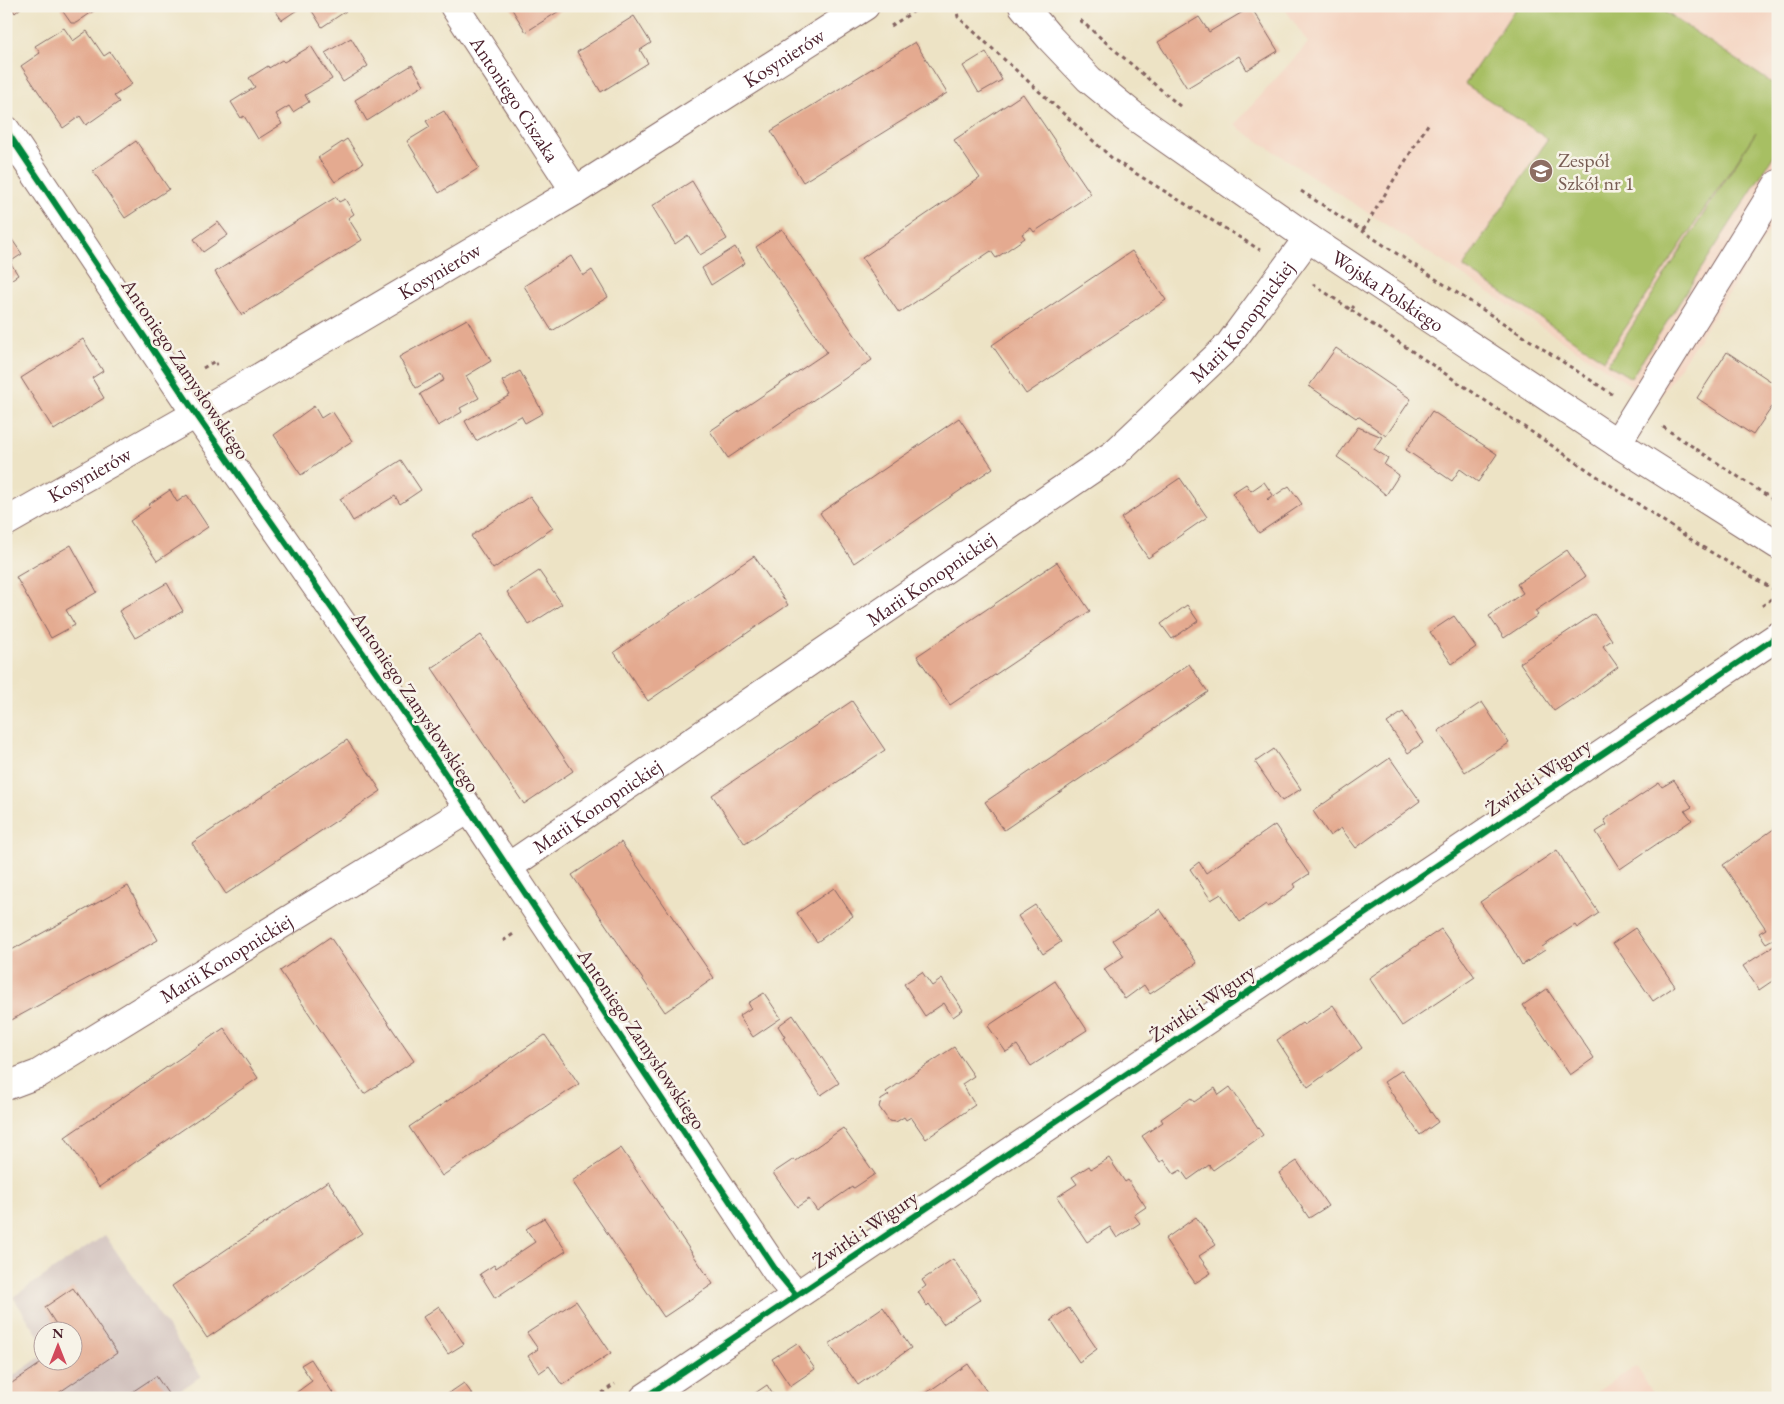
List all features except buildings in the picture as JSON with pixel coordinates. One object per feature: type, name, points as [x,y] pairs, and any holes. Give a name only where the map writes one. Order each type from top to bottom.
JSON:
[{"type":"street","name":"Antoniego Ciszaka","points":[[454,6],[575,191]]},
{"type":"street","name":"Kosynierów","points":[[6,522],[196,414],[575,191],[865,6]]},
{"type":"street","name":"Wojska Polskiego","points":[[1023,6],[1050,38],[1089,78],[1134,116],[1308,238],[1617,443],[1778,545]]},
{"type":"street","name":"Antoniego Zamysłowskiego","points":[[6,130],[196,414],[469,809],[777,1272],[796,1294]]},
{"type":"street","points":[[1617,443],[1778,184]]},
{"type":"street","name":"Marii Konopnickiej","points":[[508,867],[1114,454],[1229,345],[1308,238]]},
{"type":"street","name":"Żwirki i Wigury","points":[[644,1398],[796,1294],[1778,636]]},
{"type":"street","name":"Marii Konopnickiej","points":[[6,1086],[38,1074],[469,809]]},
{"type":"path","points":[[1080,20],[1183,109]]},
{"type":"path","points":[[1363,230],[1430,120]]},
{"type":"path","points":[[1296,188],[1618,398]]},
{"type":"path","points":[[1351,310],[1699,545],[1778,592]]},
{"type":"path","points":[[1659,425],[1778,503]]},
{"type":"shaded area","name":"Zespół Szkół nr 1","points":[[1283,6],[1778,6],[1778,218],[1659,399],[1653,400],[1234,125],[1308,43]]},
{"type":"shaded area","points":[[105,1235],[201,1376],[169,1398],[6,1398],[6,1381],[32,1363],[32,1372],[82,1372],[82,1322],[32,1322],[32,1326],[13,1297]]},
{"type":"shaded area","points":[[1636,1366],[1656,1398],[1587,1398]]},
{"type":"green space","points":[[1517,6],[1656,6],[1778,87],[1778,149],[1631,378],[1608,364],[1756,132],[1604,360],[1463,267],[1548,139],[1465,84]]},
{"type":"cycle path","points":[[6,130],[196,414],[386,686],[777,1272],[796,1295]]},
{"type":"cycle path","points":[[644,1398],[1778,636]]},
{"type":"place","name":"Zespół Szkół nr 1","points":[[1541,171]]}]
